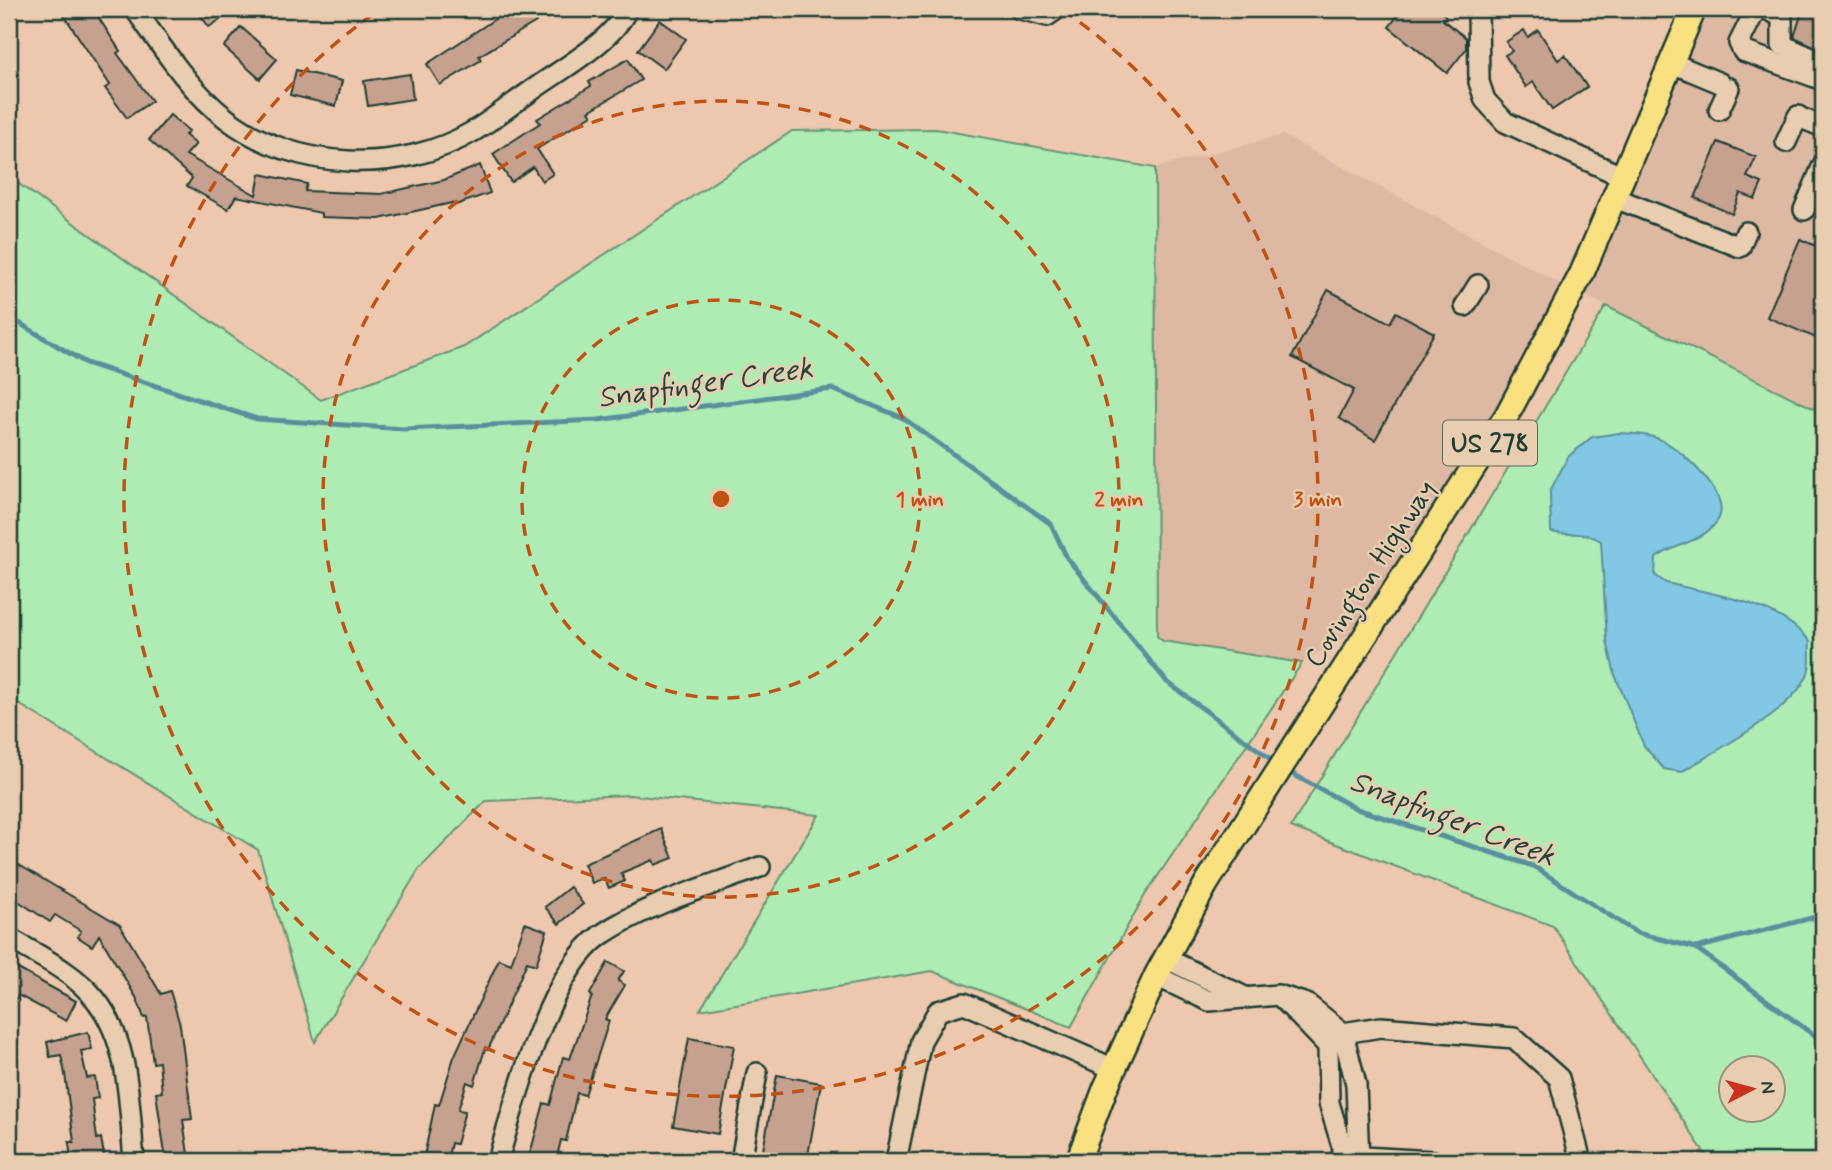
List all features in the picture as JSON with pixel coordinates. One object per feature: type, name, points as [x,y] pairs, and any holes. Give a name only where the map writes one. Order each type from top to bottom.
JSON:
[{"type":"main road","name":"Covington Highway","points":[[1077,1161],[1114,1069],[1161,967],[1238,831],[1507,415],[1576,285],[1695,9]]},
{"type":"street","points":[[135,9],[181,73],[226,118],[268,144],[325,160],[379,160],[430,150],[473,132],[598,44],[627,9]]},
{"type":"street","points":[[1020,9],[1047,16],[1057,9]]},
{"type":"street","points":[[1478,9],[1479,82],[1485,100],[1505,122],[1619,187],[1740,247],[1746,232]]},
{"type":"street","points":[[1756,9],[1739,43],[1743,51],[1823,80]]},
{"type":"street","points":[[1766,9],[1782,17],[1782,45],[1823,63]]},
{"type":"street","points":[[1672,64],[1724,85],[1719,110]]},
{"type":"street","points":[[1786,142],[1800,117],[1823,127]]},
{"type":"street","points":[[1804,210],[1823,164]]},
{"type":"street","points":[[1465,306],[1478,285]]},
{"type":"street","points":[[498,1161],[519,1084],[555,1000],[579,955],[600,935],[639,914],[760,867]]},
{"type":"street","points":[[9,938],[61,968],[97,1001],[115,1037],[125,1071],[134,1161]]},
{"type":"street","points":[[1161,967],[1209,1001],[1278,995],[1307,1004],[1336,1039],[1356,1084],[1350,1159]]},
{"type":"street","points":[[896,1161],[921,1041],[938,1011],[964,1003],[1114,1069]]},
{"type":"street","points":[[1336,1039],[1381,1027],[1514,1038],[1559,1078],[1581,1161]]},
{"type":"street","points":[[1336,1039],[1329,1103],[1350,1159]]},
{"type":"street","points":[[741,1161],[757,1073]]},
{"type":"street","points":[[1350,1159],[1433,1161]]},
{"type":"shaded area","points":[[1682,9],[1823,9],[1823,413],[1561,284]]},
{"type":"shaded area","points":[[1283,135],[1561,284],[1515,383],[1371,622],[1302,663],[1163,641],[1157,636],[1155,168]]},
{"type":"green space","points":[[936,129],[1155,168],[1157,636],[1163,641],[1302,663],[1145,895],[1071,1027],[932,971],[700,1010],[819,815],[630,795],[486,801],[419,869],[315,1042],[258,850],[9,698],[9,177],[321,400],[464,347],[792,131]]},
{"type":"green space","points":[[1606,306],[1823,413],[1823,1161],[1710,1161],[1553,926],[1291,827]]},
{"type":"water","points":[[1619,433],[1650,436],[1667,443],[1704,476],[1718,498],[1721,509],[1719,518],[1706,532],[1656,558],[1655,575],[1666,583],[1762,608],[1796,628],[1810,641],[1809,669],[1803,684],[1791,698],[1734,741],[1681,772],[1664,769],[1644,746],[1615,675],[1607,641],[1601,541],[1582,534],[1551,532],[1550,491],[1568,457],[1592,437]]},
{"type":"building","points":[[60,9],[93,9],[120,51],[117,53],[152,101],[127,118],[105,88],[110,85]]},
{"type":"building","points":[[196,9],[236,9],[209,27]]},
{"type":"building","points":[[510,9],[528,9],[536,22],[479,56],[481,60],[440,85],[427,64]]},
{"type":"building","points":[[1403,9],[1437,9],[1446,16],[1443,20],[1466,38],[1466,49],[1447,73],[1389,27]]},
{"type":"building","points":[[1803,9],[1823,9],[1823,50],[1794,37]]},
{"type":"building","points":[[660,20],[686,39],[664,69],[638,50]]},
{"type":"building","points":[[241,27],[277,59],[260,79],[224,47]]},
{"type":"building","points":[[1524,30],[1528,37],[1538,30],[1558,60],[1565,55],[1587,87],[1552,110],[1533,82],[1526,87],[1505,55],[1512,51],[1506,42]]},
{"type":"building","points":[[628,59],[641,80],[589,111],[592,115],[537,149],[553,174],[542,181],[533,167],[511,182],[493,154],[540,123],[537,119],[591,86],[589,82]]},
{"type":"building","points":[[296,70],[342,81],[336,106],[290,95]]},
{"type":"building","points":[[410,74],[413,99],[368,106],[364,81]]},
{"type":"building","points":[[170,115],[189,131],[185,135],[196,144],[186,155],[256,195],[260,174],[307,184],[305,191],[381,194],[444,180],[480,165],[490,193],[453,206],[452,203],[379,219],[321,217],[321,213],[236,196],[228,209],[187,186],[192,178],[149,140]]},
{"type":"building","points":[[1718,142],[1756,157],[1747,177],[1762,183],[1755,199],[1740,193],[1732,214],[1695,198]]},
{"type":"building","points":[[1800,239],[1823,249],[1823,341],[1767,317]]},
{"type":"building","points":[[1328,290],[1390,323],[1396,312],[1434,333],[1375,440],[1339,418],[1354,390],[1292,357]]},
{"type":"building","points":[[661,829],[673,858],[655,865],[653,860],[621,873],[625,881],[609,888],[604,878],[592,883],[584,864]]},
{"type":"building","points":[[9,859],[120,925],[161,994],[170,991],[180,1025],[192,1119],[183,1120],[189,1161],[166,1161],[156,1093],[162,1092],[159,1062],[153,1063],[147,1017],[144,1018],[137,999],[99,935],[92,946],[78,937],[81,931],[55,915],[50,922],[9,895]]},
{"type":"building","points":[[570,887],[583,904],[559,924],[545,907]]},
{"type":"building","points":[[525,923],[547,931],[536,965],[527,962],[488,1050],[485,1049],[474,1085],[467,1082],[458,1110],[465,1111],[456,1144],[451,1143],[447,1161],[423,1161],[435,1104],[439,1105],[454,1057],[499,959],[511,964]]},
{"type":"building","points":[[608,962],[624,971],[618,981],[625,985],[605,1019],[609,1021],[585,1095],[577,1093],[566,1141],[561,1140],[556,1161],[528,1161],[544,1103],[550,1105],[563,1057],[570,1059],[592,996],[590,994]]},
{"type":"building","points":[[9,964],[76,1001],[66,1021],[18,995],[9,1010]]},
{"type":"building","points":[[88,1032],[92,1049],[81,1051],[87,1078],[95,1077],[98,1098],[92,1099],[97,1139],[101,1138],[105,1161],[71,1161],[69,1142],[74,1142],[65,1074],[61,1055],[50,1057],[47,1042]]},
{"type":"building","points":[[689,1038],[734,1046],[718,1134],[673,1126]]},
{"type":"building","points":[[777,1075],[821,1083],[807,1161],[761,1161]]},
{"type":"waterway","name":"Snapfinger Creek","points":[[9,317],[86,363],[257,419],[404,429],[598,420],[832,389],[903,418],[1051,524],[1067,558],[1167,682],[1276,763]]},
{"type":"waterway","name":"Snapfinger Creek","points":[[1287,771],[1357,809],[1533,866],[1637,933],[1696,948],[1823,915]]},
{"type":"waterway","points":[[1696,948],[1823,1042]]}]
